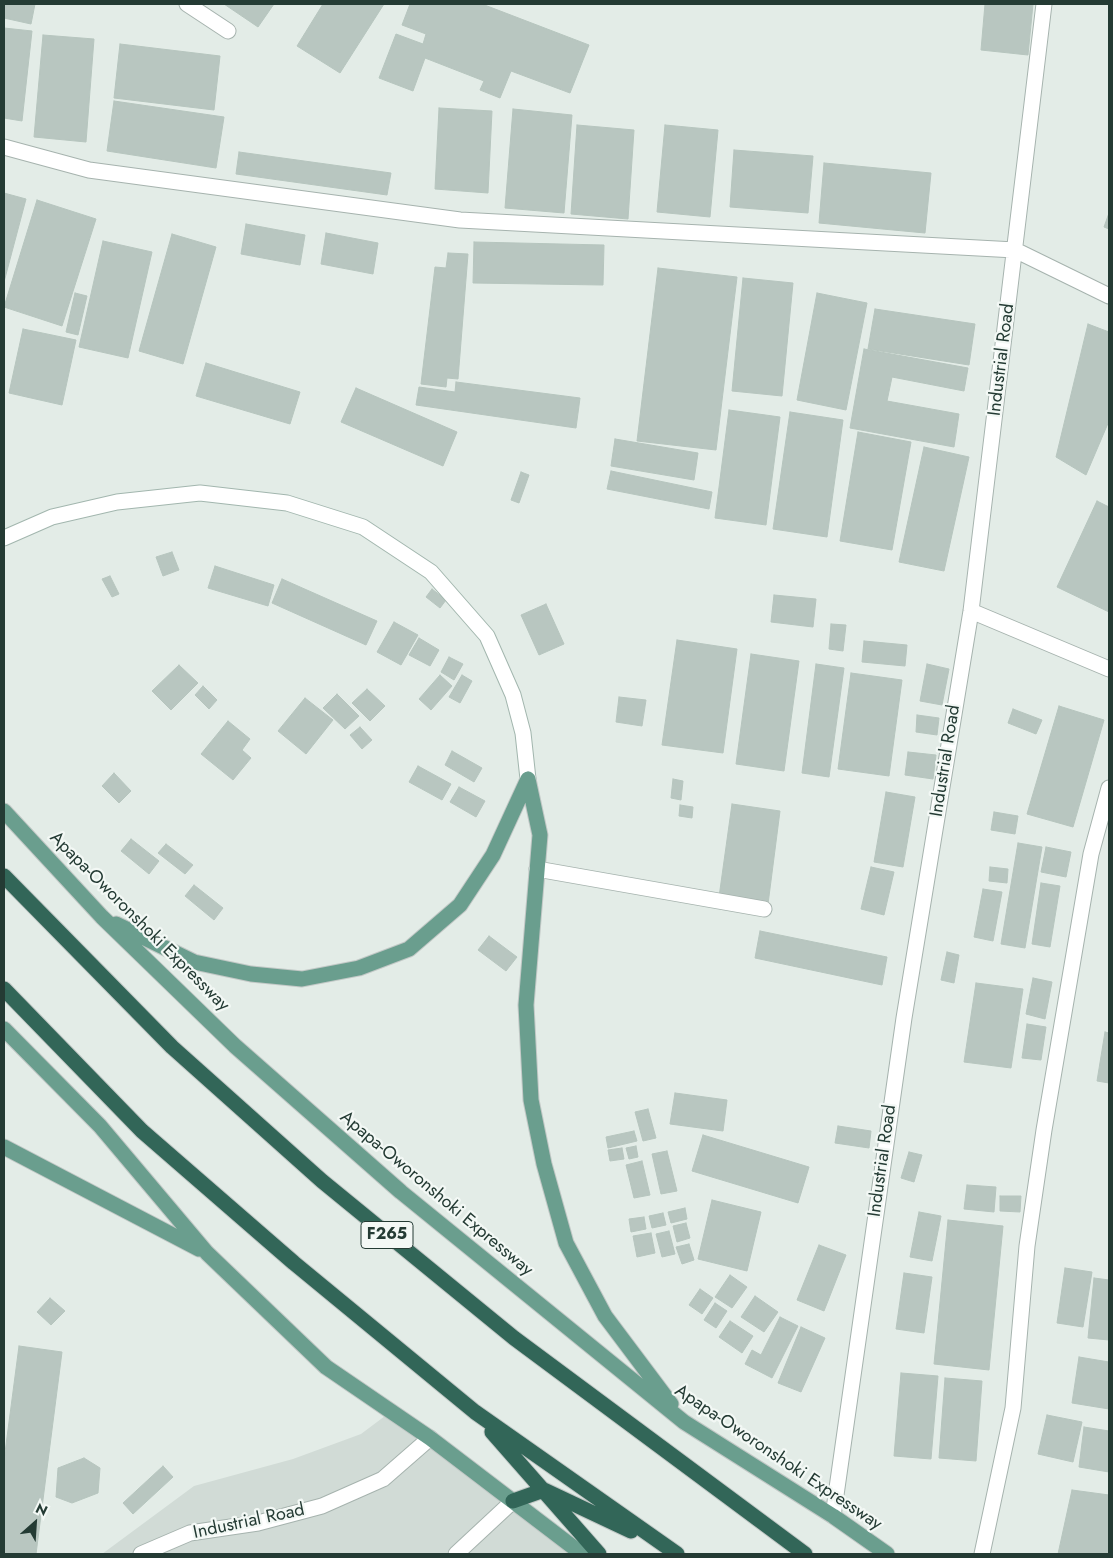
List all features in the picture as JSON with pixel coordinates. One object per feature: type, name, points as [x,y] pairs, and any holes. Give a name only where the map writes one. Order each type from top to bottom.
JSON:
[{"type":"highway","name":"F265","points":[[4,876],[172,1047],[322,1181],[514,1338],[805,1554]]},
{"type":"highway","points":[[4,989],[142,1131],[294,1263],[474,1412],[672,1551]]},
{"type":"highway","points":[[474,1412],[599,1554]]},
{"type":"highway","points":[[513,1501],[544,1490],[672,1551]]},
{"type":"main road","points":[[528,780],[540,835],[526,1005],[531,1100],[544,1164],[566,1243],[601,1308],[684,1422]]},
{"type":"main road","points":[[102,917],[194,962],[251,974],[302,979],[359,968],[408,949],[460,906],[493,855],[528,780]]},
{"type":"main road","name":"Apapa-Oworonshoki Expressway","points":[[4,811],[102,917],[236,1046],[401,1192],[684,1422],[833,1516],[887,1554]]},
{"type":"main road","points":[[4,1029],[100,1126],[206,1253],[326,1367],[430,1438],[582,1554]]},
{"type":"main road","points":[[4,1146],[206,1253]]},
{"type":"street","points":[[187,4],[228,31]]},
{"type":"street","name":"Industrial Road","points":[[833,1516],[904,1018],[971,611],[1044,4]]},
{"type":"street","points":[[4,147],[89,170],[460,220],[1015,250],[1109,296]]},
{"type":"street","points":[[4,538],[52,517],[116,502],[200,493],[287,502],[363,527],[431,572],[487,636],[514,695],[523,733],[528,780]]},
{"type":"street","points":[[971,611],[1109,669]]},
{"type":"street","points":[[982,1554],[1013,1408],[1027,1246],[1044,1130],[1090,854],[1109,788]]},
{"type":"street","points":[[537,869],[764,909]]},
{"type":"street","name":"Industrial Road","points":[[141,1554],[190,1533],[258,1523],[322,1506],[383,1479],[430,1438]]},
{"type":"street","points":[[456,1554],[513,1501]]},
{"type":"shaded area","points":[[397,1407],[581,1554],[102,1554],[194,1486],[293,1459],[361,1434]]},
{"type":"building","points":[[4,4],[35,4],[31,24],[4,18]]},
{"type":"building","points":[[224,4],[274,4],[258,27]]},
{"type":"building","points":[[323,4],[384,4],[340,73],[297,46]]},
{"type":"building","points":[[410,4],[482,4],[589,45],[570,93],[511,71],[500,98],[480,90],[484,81],[425,58],[413,91],[379,78],[396,34],[423,44],[426,34],[402,25]]},
{"type":"building","points":[[985,4],[1033,4],[1028,55],[981,50]]},
{"type":"building","points":[[4,28],[32,31],[22,121],[4,118]]},
{"type":"building","points":[[43,35],[94,39],[86,142],[34,137]]},
{"type":"building","points":[[120,44],[220,56],[214,110],[114,98]]},
{"type":"building","points":[[114,101],[224,117],[216,168],[107,151]]},
{"type":"building","points":[[439,108],[492,111],[488,193],[435,189]]},
{"type":"building","points":[[513,109],[572,115],[564,213],[505,208]]},
{"type":"building","points":[[577,125],[634,130],[628,219],[571,214]]},
{"type":"building","points":[[665,125],[718,130],[710,217],[657,212]]},
{"type":"building","points":[[734,150],[813,156],[808,213],[730,207]]},
{"type":"building","points":[[239,152],[391,173],[387,195],[236,174]]},
{"type":"building","points":[[824,163],[931,173],[925,233],[819,223]]},
{"type":"building","points":[[4,193],[26,199],[4,282]]},
{"type":"building","points":[[37,200],[96,219],[62,326],[4,307]]},
{"type":"building","points":[[1109,213],[1109,229],[1104,227]]},
{"type":"building","points":[[246,224],[305,235],[300,265],[241,254]]},
{"type":"building","points":[[326,233],[378,243],[373,274],[321,264]]},
{"type":"building","points":[[172,234],[216,247],[183,364],[139,351]]},
{"type":"building","points":[[103,241],[152,252],[128,358],[79,347]]},
{"type":"building","points":[[474,242],[604,245],[603,285],[473,283]]},
{"type":"building","points":[[448,253],[468,254],[458,379],[447,378],[446,387],[421,384],[435,267],[446,268]]},
{"type":"building","points":[[658,268],[737,277],[716,450],[637,441]]},
{"type":"building","points":[[743,278],[793,283],[782,396],[732,391]]},
{"type":"building","points":[[75,293],[87,296],[78,335],[66,332]]},
{"type":"building","points":[[817,293],[867,303],[846,410],[797,400]]},
{"type":"building","points":[[875,309],[975,324],[969,365],[868,349]]},
{"type":"building","points":[[1088,324],[1109,332],[1109,421],[1086,475],[1056,457]]},
{"type":"building","points":[[23,329],[76,340],[62,405],[9,393]]},
{"type":"building","points":[[864,349],[968,368],[964,391],[892,377],[887,401],[959,414],[954,447],[850,428]]},
{"type":"building","points":[[206,363],[300,392],[290,424],[196,396]]},
{"type":"building","points":[[456,382],[580,398],[576,428],[416,405],[419,387],[455,392]]},
{"type":"building","points":[[356,388],[457,432],[443,466],[341,422]]},
{"type":"building","points":[[729,410],[780,417],[766,525],[715,518]]},
{"type":"building","points":[[790,412],[843,420],[827,537],[773,529]]},
{"type":"building","points":[[858,432],[911,442],[892,550],[840,541]]},
{"type":"building","points":[[615,439],[698,453],[694,480],[611,466]]},
{"type":"building","points":[[924,447],[969,457],[944,571],[899,562]]},
{"type":"building","points":[[611,471],[712,492],[709,509],[607,489]]},
{"type":"building","points":[[521,472],[529,475],[519,503],[511,500]]},
{"type":"building","points":[[1097,501],[1109,507],[1109,612],[1057,587]]},
{"type":"building","points":[[172,552],[179,570],[163,576],[156,557]]},
{"type":"building","points":[[215,566],[274,585],[268,606],[208,588]]},
{"type":"building","points":[[110,576],[119,594],[112,597],[102,579]]},
{"type":"building","points":[[282,579],[377,621],[366,645],[272,603]]},
{"type":"building","points":[[432,589],[446,600],[440,608],[426,597]]},
{"type":"building","points":[[774,595],[816,599],[813,627],[771,622]]},
{"type":"building","points":[[546,604],[564,644],[539,655],[521,615]]},
{"type":"building","points":[[394,622],[418,635],[401,665],[377,652]]},
{"type":"building","points":[[831,624],[846,625],[843,651],[829,649]]},
{"type":"building","points":[[419,638],[439,650],[430,666],[409,655]]},
{"type":"building","points":[[677,640],[737,649],[723,753],[662,745]]},
{"type":"building","points":[[864,641],[907,645],[905,666],[862,662]]},
{"type":"building","points":[[751,654],[799,661],[784,771],[736,764]]},
{"type":"building","points":[[449,657],[463,664],[454,680],[441,672]]},
{"type":"building","points":[[816,664],[844,668],[829,777],[802,773]]},
{"type":"building","points":[[927,664],[949,669],[942,705],[920,701]]},
{"type":"building","points":[[179,665],[198,683],[171,710],[152,691]]},
{"type":"building","points":[[851,673],[902,680],[889,776],[838,769]]},
{"type":"building","points":[[440,675],[452,686],[431,710],[419,699]]},
{"type":"building","points":[[462,675],[472,681],[460,703],[449,697]]},
{"type":"building","points":[[203,686],[217,700],[209,709],[195,695]]},
{"type":"building","points":[[367,689],[385,706],[370,721],[352,703]]},
{"type":"building","points":[[337,694],[359,716],[345,729],[323,708]]},
{"type":"building","points":[[619,697],[646,700],[642,726],[616,722]]},
{"type":"building","points":[[305,698],[333,720],[306,754],[278,731]]},
{"type":"building","points":[[1059,706],[1104,720],[1073,827],[1027,814]]},
{"type":"building","points":[[1013,709],[1042,720],[1036,734],[1008,723]]},
{"type":"building","points":[[917,715],[939,718],[937,735],[916,732]]},
{"type":"building","points":[[228,721],[250,739],[242,750],[251,758],[233,780],[201,754]]},
{"type":"building","points":[[360,727],[372,740],[362,749],[350,735]]},
{"type":"building","points":[[452,751],[482,768],[474,782],[445,765]]},
{"type":"building","points":[[908,752],[936,755],[933,779],[905,775]]},
{"type":"building","points":[[418,766],[451,784],[442,800],[409,782]]},
{"type":"building","points":[[114,773],[131,791],[119,803],[102,786]]},
{"type":"building","points":[[673,779],[683,781],[681,800],[671,798]]},
{"type":"building","points":[[459,787],[485,801],[476,817],[450,802]]},
{"type":"building","points":[[886,792],[915,797],[903,867],[874,862]]},
{"type":"building","points":[[732,804],[780,811],[768,904],[719,897]]},
{"type":"building","points":[[680,805],[693,807],[692,818],[679,816]]},
{"type":"building","points":[[994,812],[1018,816],[1015,834],[991,830]]},
{"type":"building","points":[[131,839],[159,861],[149,874],[121,851]]},
{"type":"building","points":[[1018,843],[1042,847],[1025,948],[1001,944]]},
{"type":"building","points":[[166,844],[193,865],[185,874],[158,853]]},
{"type":"building","points":[[1046,847],[1071,852],[1066,877],[1041,872]]},
{"type":"building","points":[[871,867],[894,872],[884,915],[861,909]]},
{"type":"building","points":[[990,867],[1008,869],[1007,883],[989,881]]},
{"type":"building","points":[[1041,883],[1060,886],[1050,947],[1032,944]]},
{"type":"building","points":[[194,885],[223,908],[214,920],[185,896]]},
{"type":"building","points":[[983,889],[1002,892],[993,941],[974,937]]},
{"type":"building","points":[[760,931],[887,957],[882,985],[755,958]]},
{"type":"building","points":[[489,936],[517,957],[506,971],[478,950]]},
{"type":"building","points":[[947,952],[959,955],[954,983],[941,980]]},
{"type":"building","points":[[1033,978],[1052,982],[1045,1019],[1026,1014]]},
{"type":"building","points":[[976,983],[1023,989],[1011,1068],[964,1062]]},
{"type":"building","points":[[1027,1024],[1046,1027],[1041,1060],[1022,1058]]},
{"type":"building","points":[[1105,1032],[1109,1033],[1109,1083],[1097,1081]]},
{"type":"building","points":[[675,1093],[727,1100],[723,1131],[670,1124]]},
{"type":"building","points":[[648,1109],[656,1138],[643,1141],[635,1112]]},
{"type":"building","points":[[838,1126],[871,1131],[869,1148],[835,1143]]},
{"type":"building","points":[[634,1131],[637,1141],[608,1148],[606,1137]]},
{"type":"building","points":[[703,1135],[809,1167],[798,1203],[692,1171]]},
{"type":"building","points":[[636,1146],[638,1157],[629,1159],[626,1148]]},
{"type":"building","points":[[622,1148],[624,1159],[610,1161],[608,1150]]},
{"type":"building","points":[[667,1151],[677,1191],[661,1194],[652,1154]]},
{"type":"building","points":[[909,1152],[922,1155],[914,1182],[901,1178]]},
{"type":"building","points":[[642,1161],[650,1195],[634,1198],[626,1165]]},
{"type":"building","points":[[967,1185],[996,1187],[994,1212],[964,1209]]},
{"type":"building","points":[[1000,1196],[1021,1196],[1020,1212],[1000,1211]]},
{"type":"building","points":[[712,1200],[761,1212],[747,1271],[698,1259]]},
{"type":"building","points":[[685,1208],[687,1219],[671,1223],[668,1212]]},
{"type":"building","points":[[919,1212],[941,1216],[932,1261],[910,1257]]},
{"type":"building","points":[[663,1213],[666,1225],[652,1228],[649,1216]]},
{"type":"building","points":[[644,1217],[646,1229],[631,1232],[629,1219]]},
{"type":"building","points":[[948,1220],[1003,1226],[989,1370],[934,1364]]},
{"type":"building","points":[[686,1223],[690,1238],[677,1242],[673,1226]]},
{"type":"building","points":[[669,1231],[675,1254],[662,1257],[656,1234]]},
{"type":"building","points":[[651,1233],[655,1253],[637,1257],[633,1236]]},
{"type":"building","points":[[689,1244],[694,1260],[682,1264],[676,1247]]},
{"type":"building","points":[[819,1245],[846,1255],[824,1311],[797,1300]]},
{"type":"building","points":[[1065,1268],[1092,1272],[1083,1327],[1057,1323]]},
{"type":"building","points":[[904,1273],[932,1277],[924,1333],[896,1329]]},
{"type":"building","points":[[730,1275],[747,1287],[732,1308],[715,1297]]},
{"type":"building","points":[[1094,1278],[1109,1280],[1109,1340],[1088,1338]]},
{"type":"building","points":[[700,1289],[713,1298],[702,1314],[689,1305]]},
{"type":"building","points":[[755,1296],[778,1312],[764,1332],[741,1317]]},
{"type":"building","points":[[50,1298],[65,1311],[51,1325],[37,1312]]},
{"type":"building","points":[[715,1303],[727,1311],[716,1328],[704,1320]]},
{"type":"building","points":[[780,1317],[798,1326],[772,1378],[745,1364],[752,1350],[761,1355]]},
{"type":"building","points":[[730,1321],[753,1336],[742,1353],[719,1337]]},
{"type":"building","points":[[801,1327],[825,1338],[801,1392],[778,1383]]},
{"type":"building","points":[[19,1346],[62,1352],[36,1554],[4,1554],[4,1460]]},
{"type":"building","points":[[1079,1357],[1109,1362],[1109,1409],[1072,1403]]},
{"type":"building","points":[[901,1373],[938,1376],[931,1459],[894,1456]]},
{"type":"building","points":[[945,1378],[982,1381],[976,1461],[939,1458]]},
{"type":"building","points":[[1047,1415],[1082,1422],[1073,1462],[1038,1454]]},
{"type":"building","points":[[1084,1427],[1109,1431],[1109,1472],[1079,1467]]},
{"type":"building","points":[[84,1458],[100,1468],[98,1493],[72,1503],[56,1497],[58,1468]]},
{"type":"building","points":[[163,1466],[173,1477],[133,1514],[123,1503]]},
{"type":"building","points":[[1072,1490],[1109,1495],[1109,1554],[1058,1554]]}]
